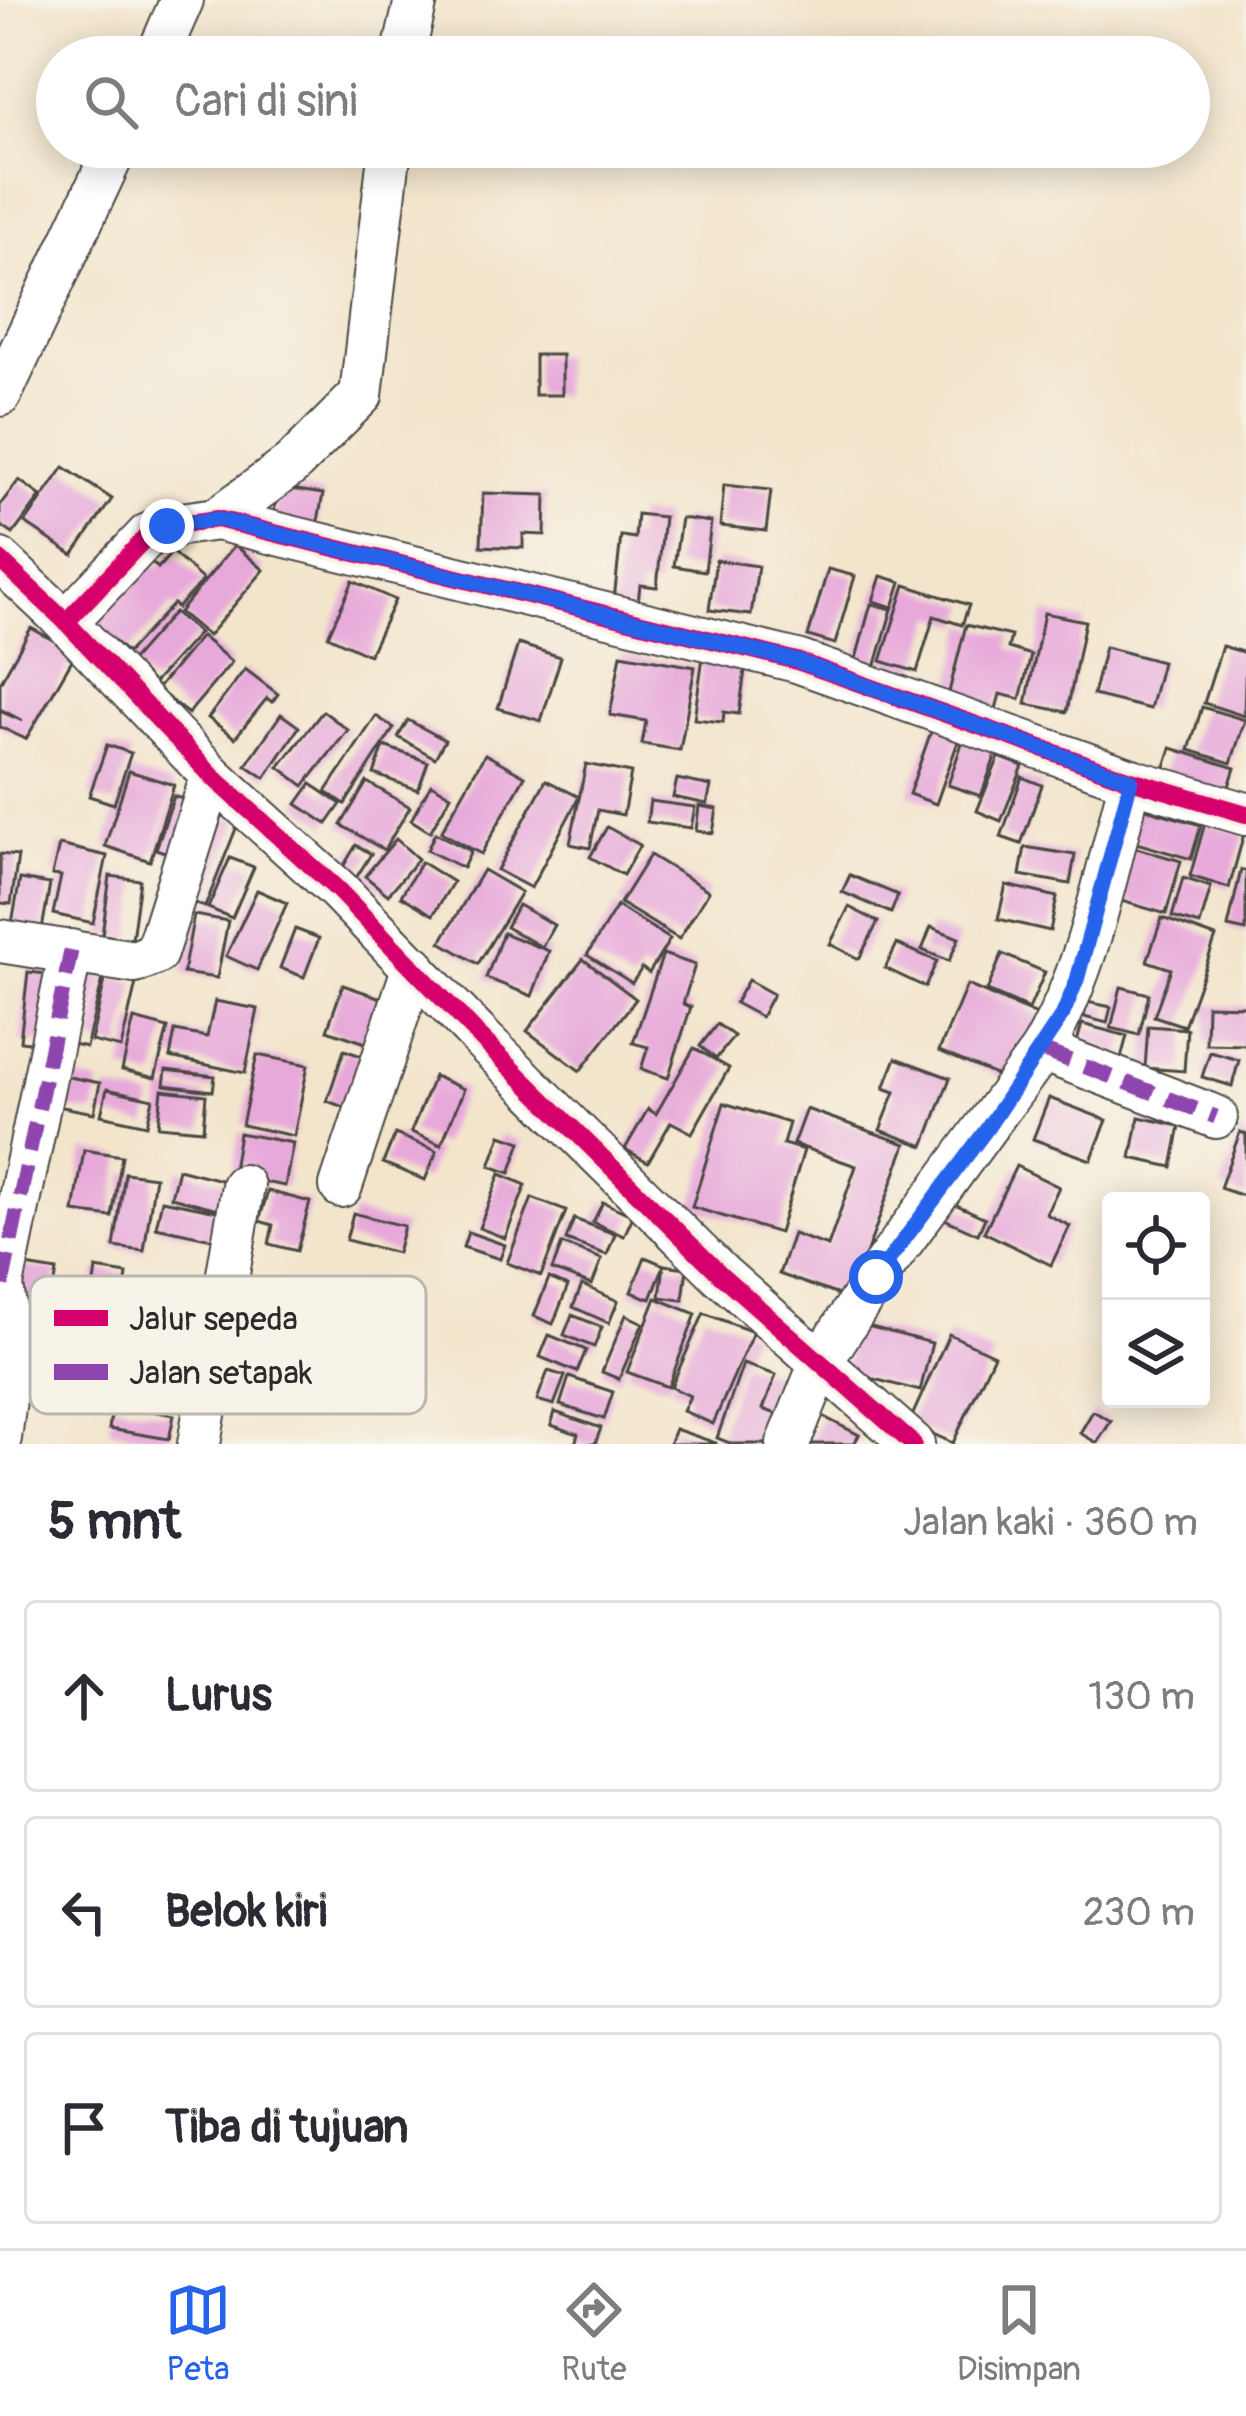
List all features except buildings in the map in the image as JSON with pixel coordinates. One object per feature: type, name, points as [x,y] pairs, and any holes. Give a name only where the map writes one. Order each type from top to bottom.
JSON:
[{"type":"street","points":[[166,36],[182,0]]},
{"type":"street","points":[[408,36],[416,0]]},
{"type":"street","points":[[0,395],[106,168]]},
{"type":"street","points":[[217,519],[291,465],[361,395],[388,168]]},
{"type":"street","points":[[66,622],[148,535],[184,522],[217,519],[797,661],[1131,780],[1246,814]]},
{"type":"street","points":[[0,560],[66,622],[212,776],[338,890],[706,1261],[913,1444]]},
{"type":"street","points":[[0,941],[135,962],[156,953],[212,776]]},
{"type":"street","points":[[788,1444],[822,1360],[876,1277],[1042,1050],[1077,980],[1131,780]]},
{"type":"street","points":[[0,1438],[11,1353],[1,1285],[71,951]]},
{"type":"street","points":[[341,1186],[414,966]]},
{"type":"street","points":[[1042,1050],[1216,1117]]},
{"type":"street","points":[[228,1276],[243,1186]]},
{"type":"street","points":[[199,1444],[204,1414]]},
{"type":"marked path","points":[[2,1285],[71,951]]},
{"type":"marked path","points":[[1042,1050],[1216,1117]]},
{"type":"cycle path","points":[[66,622],[148,535],[167,526],[217,519],[797,661],[1131,780],[1246,814]]},
{"type":"cycle path","points":[[0,560],[66,622],[212,776],[338,890],[721,1275],[913,1444]]},
{"type":"route","points":[[167,526],[217,519],[797,661],[1131,780],[1077,980],[1063,1014],[986,1130],[876,1277]]}]
